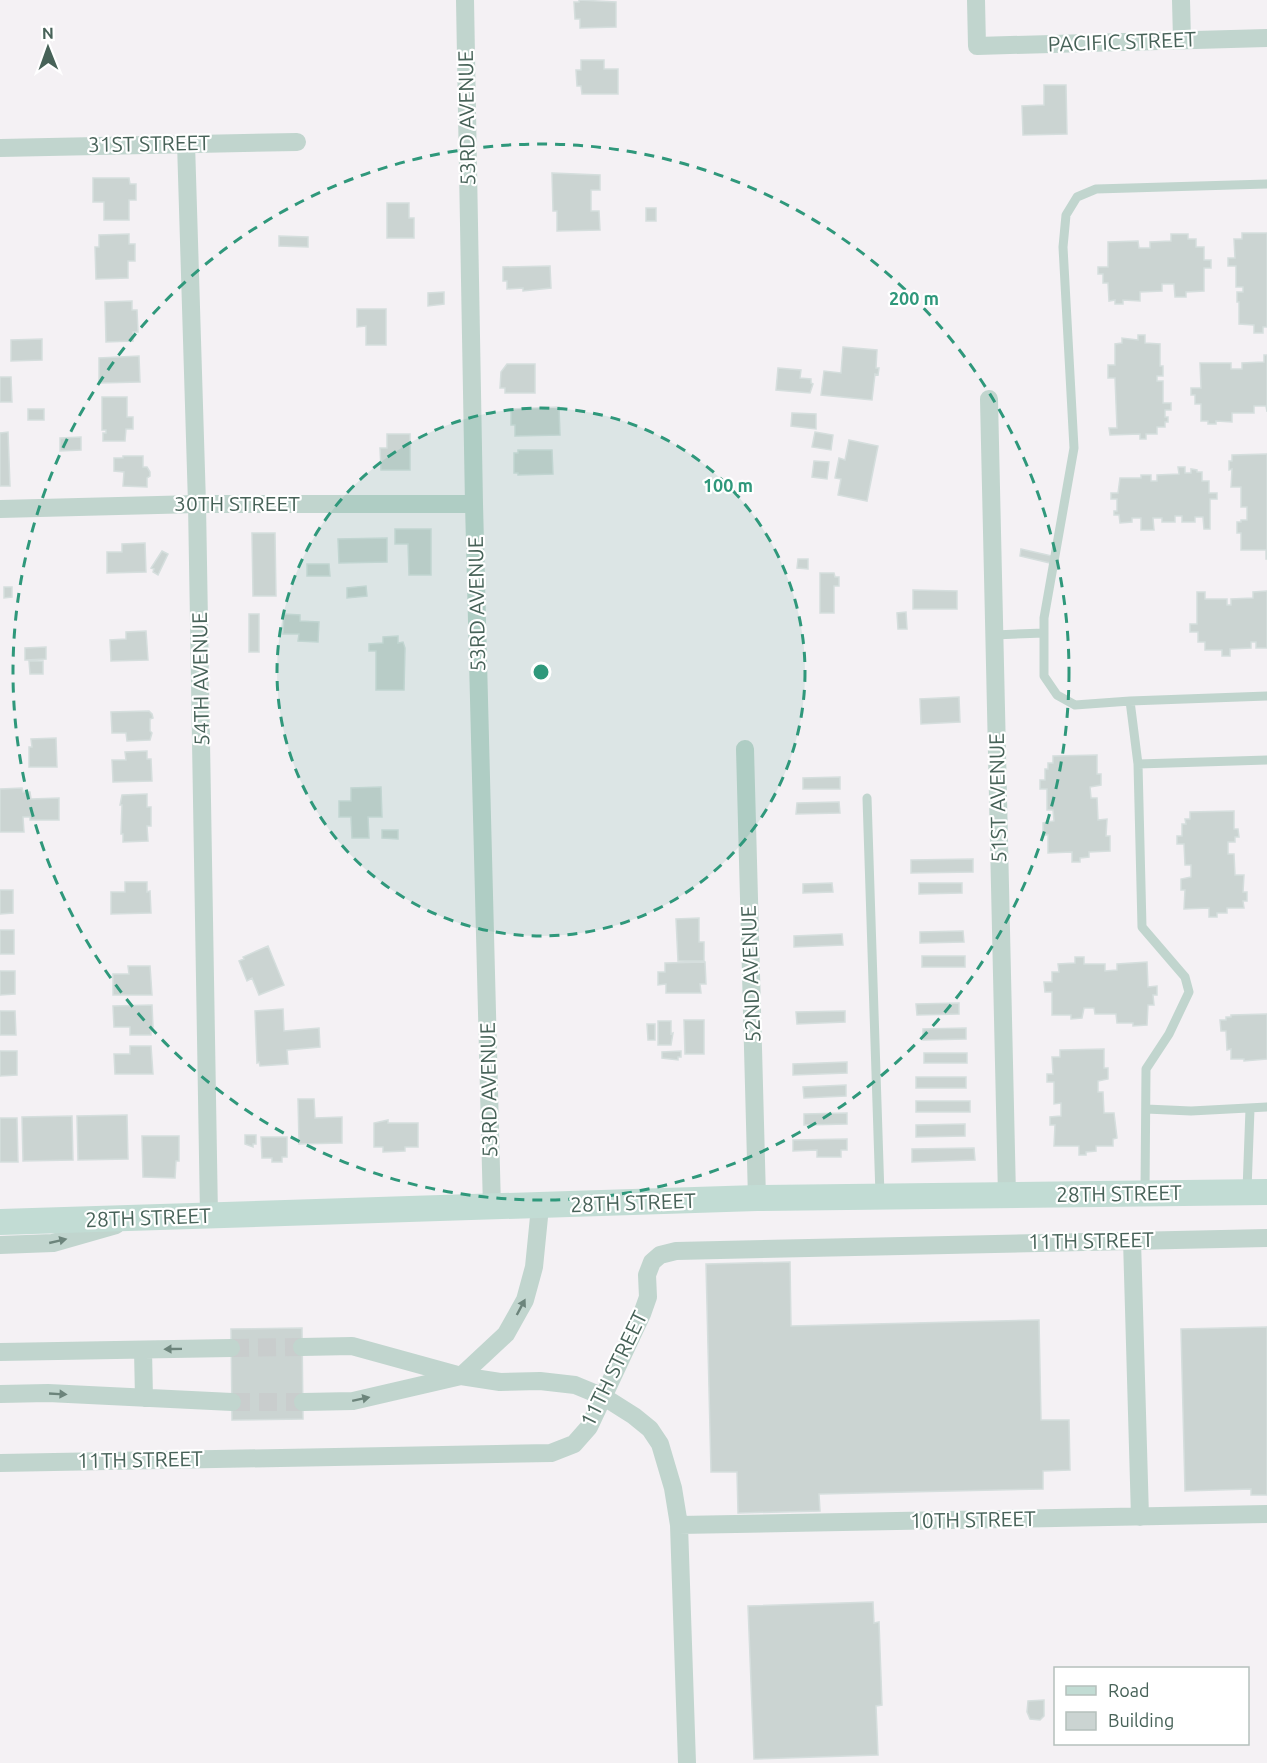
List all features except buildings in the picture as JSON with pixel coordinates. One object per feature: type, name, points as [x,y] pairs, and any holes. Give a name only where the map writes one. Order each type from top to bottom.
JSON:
[{"type":"main road","name":"28TH STREET","points":[[0,1222],[540,1207],[757,1198],[1257,1192]]},
{"type":"street","name":"53RD AVENUE","points":[[465,0],[474,504],[492,1208]]},
{"type":"street","name":"PACIFIC STREET","points":[[976,0],[977,46],[1267,38]]},
{"type":"street","points":[[1181,0],[1182,40]]},
{"type":"street","name":"31ST STREET","points":[[0,148],[297,142]]},
{"type":"street","name":"54TH AVENUE","points":[[186,143],[197,504],[210,1216]]},
{"type":"street","name":"51ST AVENUE","points":[[989,399],[1007,1196]]},
{"type":"street","name":"30TH STREET","points":[[0,509],[197,504],[474,504]]},
{"type":"street","name":"52ND AVENUE","points":[[745,749],[757,1198]]},
{"type":"street","points":[[303,1402],[353,1401],[461,1376],[506,1334],[525,1300],[534,1267],[540,1207]]},
{"type":"street","points":[[0,1245],[53,1243],[140,1218]]},
{"type":"street","name":"11TH STREET","points":[[0,1462],[551,1453],[574,1444],[589,1427],[642,1314],[648,1297],[647,1275],[652,1262],[660,1255],[676,1251],[1267,1238]]},
{"type":"street","points":[[1132,1240],[1140,1516]]},
{"type":"street","points":[[302,1347],[352,1346],[461,1376],[500,1382],[540,1381],[575,1385],[604,1397],[650,1429],[660,1444],[673,1488],[679,1525],[687,1763]]},
{"type":"street","points":[[0,1352],[231,1348]]},
{"type":"street","points":[[143,1350],[144,1398]]},
{"type":"street","points":[[0,1394],[48,1393],[232,1402]]},
{"type":"street","name":"10TH STREET","points":[[679,1525],[1267,1514]]},
{"type":"lane","points":[[1267,184],[1096,189],[1077,197],[1066,215],[1063,247],[1074,448],[1044,618],[1044,676],[1056,695],[1075,705],[1267,696]]},
{"type":"lane","points":[[994,635],[1044,633]]},
{"type":"lane","points":[[1130,701],[1138,764],[1142,927],[1185,977],[1189,992],[1168,1034],[1146,1069],[1145,1194]]},
{"type":"lane","points":[[1138,764],[1267,760]]},
{"type":"lane","points":[[867,798],[880,1197]]},
{"type":"lane","points":[[1146,1109],[1267,1107]]},
{"type":"lane","points":[[1250,1109],[1257,1192]]},
{"type":"tunnel","points":[[231,1348],[302,1347]]},
{"type":"tunnel","points":[[232,1402],[303,1402]]}]
